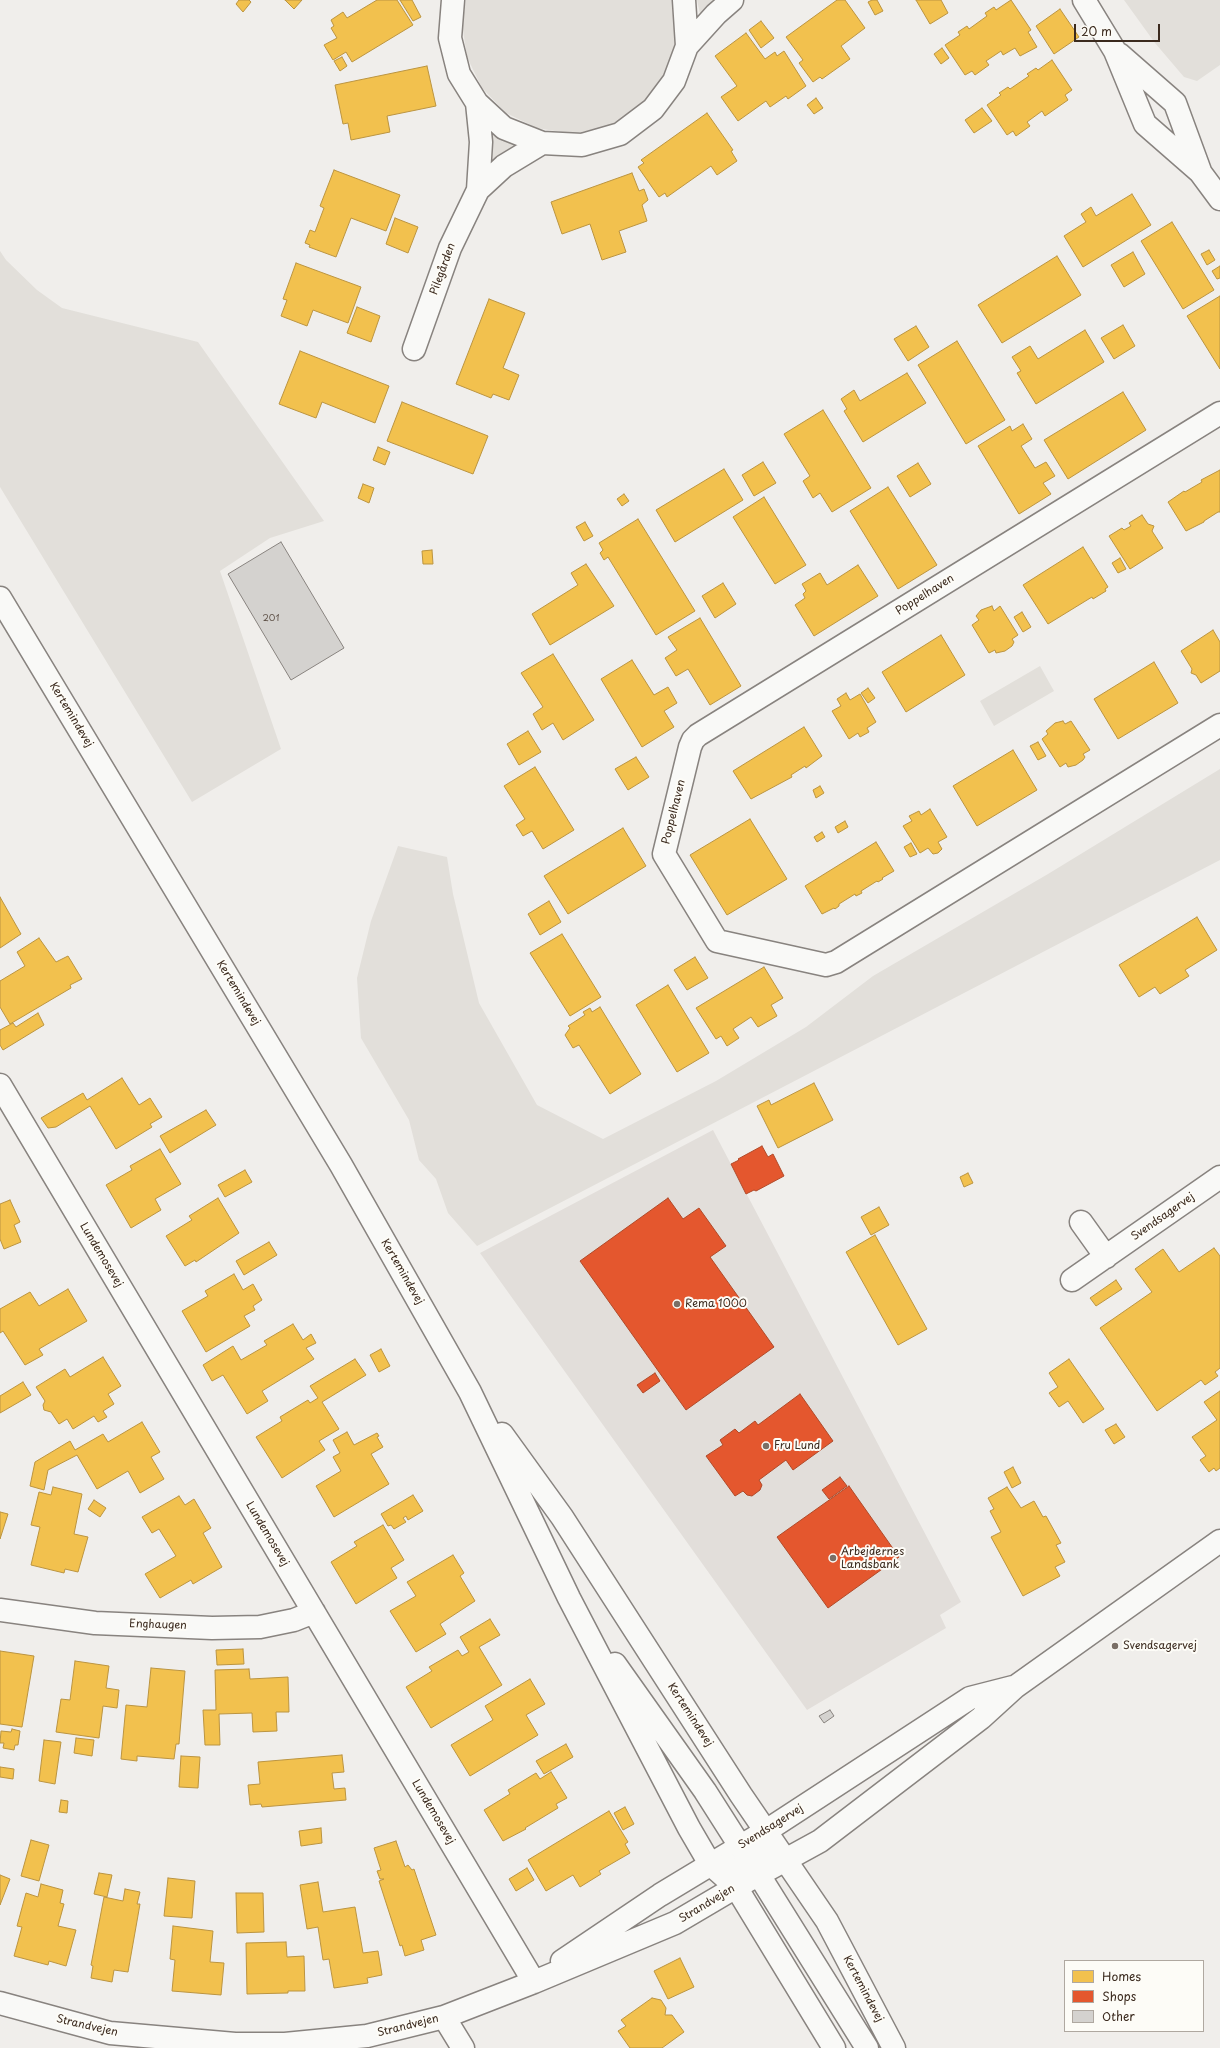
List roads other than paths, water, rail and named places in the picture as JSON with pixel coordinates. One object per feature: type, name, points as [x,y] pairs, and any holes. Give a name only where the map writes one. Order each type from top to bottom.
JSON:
[{"type":"street","name":"Pilegården","points":[[684,0],[687,46]]},
{"type":"street","name":"Pilegården","points":[[453,1],[450,38],[460,74],[477,103],[504,128],[542,144],[582,145],[620,134],[653,109],[674,81],[687,46],[716,14],[732,0]]},
{"type":"street","points":[[1084,0],[1115,51],[1145,124],[1200,172],[1220,199]]},
{"type":"street","points":[[1115,51],[1175,103],[1200,172]]},
{"type":"street","name":"Pilegården","points":[[477,103],[481,142],[478,190]]},
{"type":"street","name":"Pilegården","points":[[414,349],[450,248],[478,190],[504,166],[542,144]]},
{"type":"street","name":"Poppelhaven","points":[[1220,413],[698,735],[693,740],[690,747],[664,854],[717,941],[826,965],[836,962],[1220,725]]},
{"type":"street","name":"Kertemindevej","points":[[0,598],[341,1165],[470,1392],[569,1598],[672,1797],[710,1864],[736,1887],[834,2048]]},
{"type":"street","name":"Lundemosevej","points":[[0,1085],[8,1116],[314,1612],[534,1982]]},
{"type":"street","name":"Svendsagervej","points":[[1072,1280],[1220,1177]]},
{"type":"street","points":[[1081,1222],[1106,1257]]},
{"type":"street","name":"Kertemindevej","points":[[470,1392],[562,1517],[785,1860],[827,1921],[894,2048]]},
{"type":"street","name":"Svendsagervej","points":[[785,1860],[820,1841],[980,1718],[1015,1686],[1220,1541]]},
{"type":"street","points":[[569,1598],[705,1791],[740,1846],[747,1853],[755,1856],[785,1860]]},
{"type":"street","name":"Enghaugen","points":[[0,1610],[95,1623],[212,1628],[260,1627],[294,1620],[314,1612]]},
{"type":"street","name":"Svendsagervej","points":[[534,1982],[573,1953],[710,1864],[766,1831],[970,1698],[1015,1686]]},
{"type":"street","name":"Strandvejen","points":[[0,2003],[110,2033],[235,2046],[364,2042],[444,2017],[534,1982],[675,1923],[785,1860]]},
{"type":"street","points":[[710,1864],[759,1875],[868,2048]]},
{"type":"street","points":[[444,2017],[463,2048]]},
{"type":"place","name":"Rema 1000","points":[[677,1304]]},
{"type":"place","name":"Fru Lund","points":[[766,1446]]},
{"type":"place","name":"Arbejdernes Landsbank","points":[[833,1558]]},
{"type":"place","name":"Svendsagervej","points":[[1115,1646]]}]
